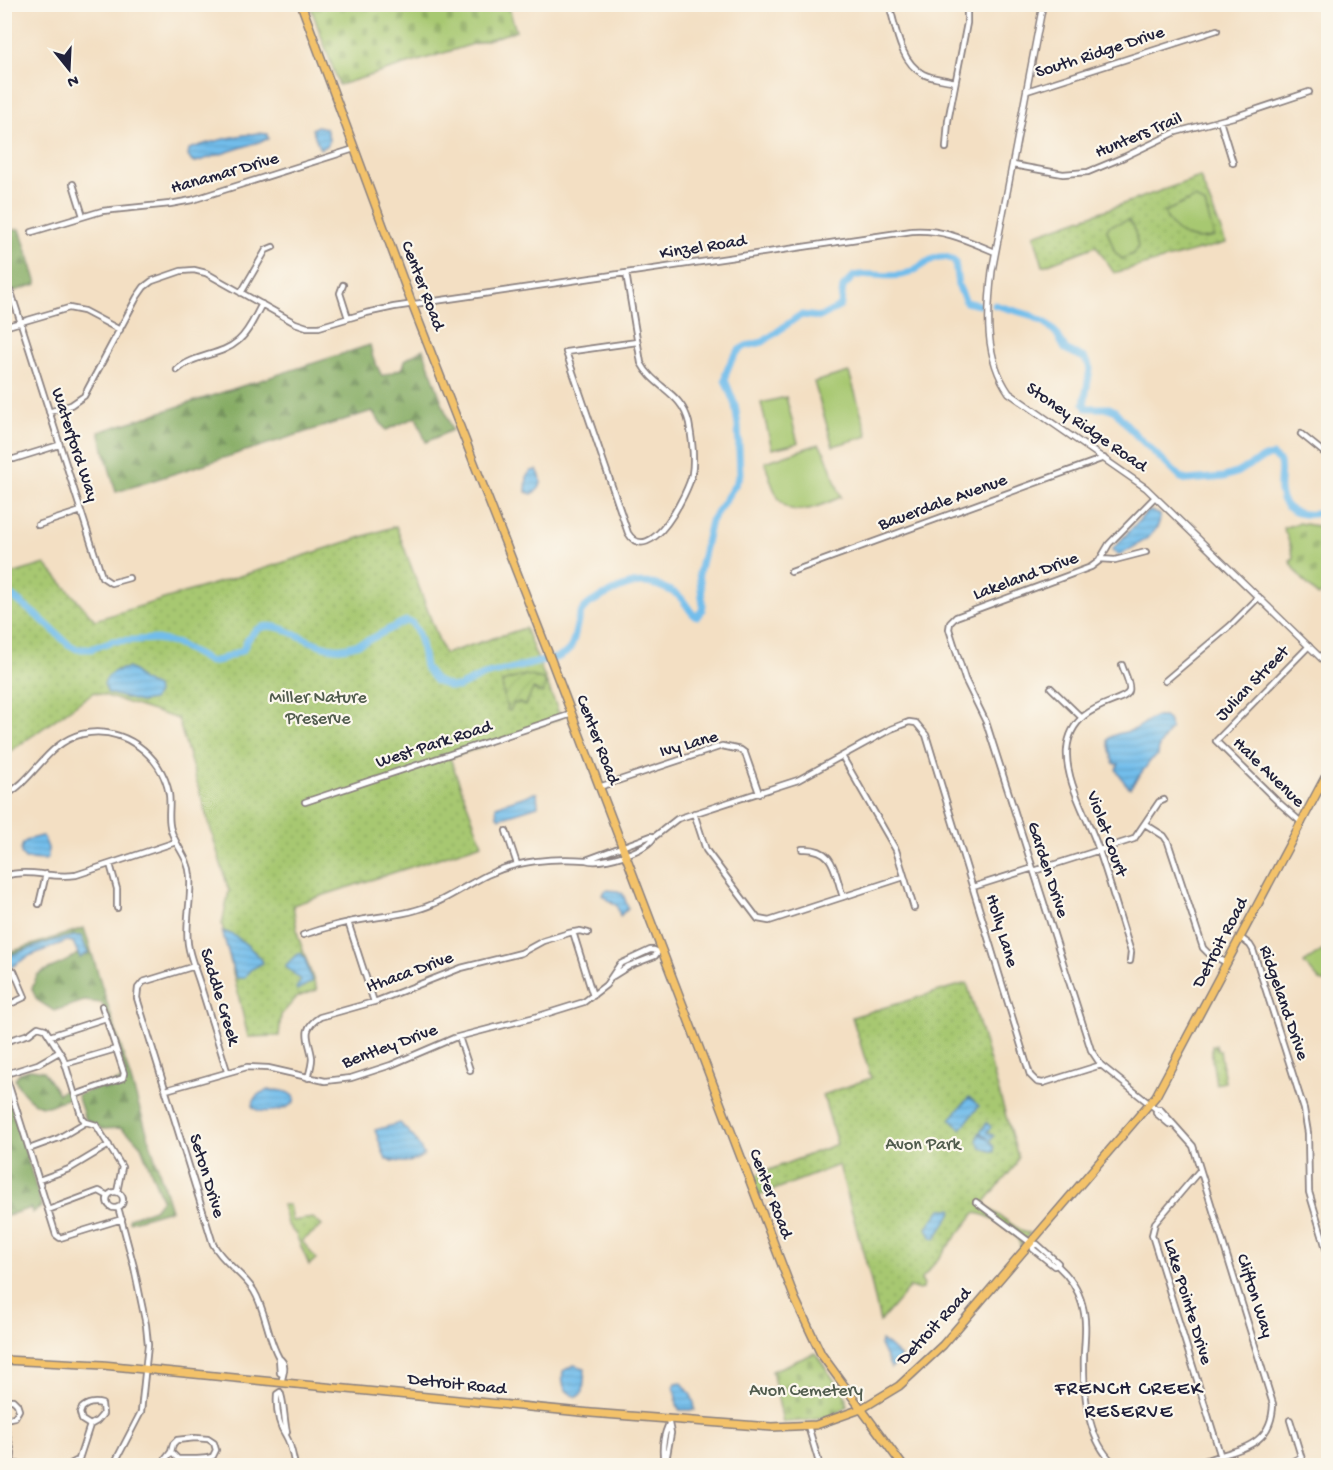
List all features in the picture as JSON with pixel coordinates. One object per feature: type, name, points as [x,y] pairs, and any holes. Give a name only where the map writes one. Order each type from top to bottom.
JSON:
[{"type":"main road","name":"Center Road","points":[[301,4],[412,304],[572,714],[659,951],[807,1328],[821,1354],[903,1466]]},
{"type":"main road","name":"Detroit Road","points":[[4,1360],[282,1379],[668,1423],[808,1426],[861,1409],[895,1388],[931,1357],[1032,1244],[1149,1104],[1165,1082],[1329,772]]},
{"type":"street","points":[[889,4],[904,55],[911,65],[927,76],[955,82]]},
{"type":"street","points":[[946,148],[948,121],[967,23],[967,4]]},
{"type":"street","name":"Stoney Ridge Road","points":[[1043,4],[995,252],[988,306],[988,331],[996,370],[1009,393],[1146,488],[1329,664]]},
{"type":"street","name":"South Ridge Drive","points":[[1027,91],[1216,30]]},
{"type":"street","name":"Hunters Trail","points":[[1012,165],[1063,174],[1088,172],[1176,132],[1220,121],[1309,92]]},
{"type":"street","points":[[1220,121],[1233,163]]},
{"type":"street","name":"Hanamar Drive","points":[[32,232],[110,209],[163,205],[192,200],[354,149]]},
{"type":"street","points":[[73,184],[83,216]]},
{"type":"street","name":"Kinzel Road","points":[[49,412],[71,405],[84,396],[140,291],[152,281],[188,270],[206,273],[295,323],[307,327],[319,327],[366,313],[412,304],[885,234],[929,230],[945,232],[995,252]]},
{"type":"street","points":[[241,293],[266,250],[273,247]]},
{"type":"street","points":[[626,273],[641,363],[647,373],[674,396],[687,417],[693,453],[692,477],[670,521],[659,533],[644,541],[631,538],[566,352],[637,342]]},
{"type":"street","points":[[343,285],[340,293],[348,318]]},
{"type":"street","name":"Waterford Way","points":[[10,292],[103,579],[113,583],[129,578]]},
{"type":"street","points":[[177,370],[184,363],[227,348],[239,341],[262,304]]},
{"type":"street","points":[[4,327],[63,309],[75,309],[84,311],[120,330]]},
{"type":"street","points":[[1300,434],[1329,456]]},
{"type":"street","points":[[4,459],[14,459],[60,445]]},
{"type":"street","name":"Bauerdale Avenue","points":[[791,572],[1104,458]]},
{"type":"street","name":"Lakeland Drive","points":[[949,625],[958,616],[1091,567],[1100,559],[1109,544],[1155,497]]},
{"type":"street","points":[[38,525],[81,512]]},
{"type":"street","name":"Lakeland Drive","points":[[1100,559],[1115,560],[1146,552]]},
{"type":"street","points":[[1165,681],[1230,626],[1259,597]]},
{"type":"street","name":"Garden Drive","points":[[949,625],[951,639],[967,682],[984,717],[1091,1050],[1101,1065],[1149,1104]]},
{"type":"street","name":"Julian Street","points":[[1216,741],[1309,646]]},
{"type":"street","points":[[1051,688],[1082,718],[1095,708],[1125,697],[1129,693],[1130,688],[1122,665]]},
{"type":"street","name":"West Park Road","points":[[305,802],[572,714]]},
{"type":"street","name":"Violet Court","points":[[1082,718],[1070,738],[1067,761],[1131,952],[1130,962]]},
{"type":"street","name":"Holly Lane","points":[[842,756],[891,729],[909,722],[919,725],[926,735],[1032,1078],[1043,1083],[1101,1065]]},
{"type":"street","name":"Saddle Creek","points":[[4,796],[20,786],[48,753],[65,740],[92,733],[117,735],[136,744],[146,751],[159,766],[169,792],[170,825],[176,842],[186,858],[190,873],[188,943],[227,1071]]},
{"type":"street","name":"Hale Avenue","points":[[1216,741],[1276,801],[1302,823]]},
{"type":"street","name":"Ivy Lane","points":[[599,787],[722,746],[745,753],[759,793]]},
{"type":"street","points":[[303,935],[348,922],[400,914],[428,906],[450,897],[486,875],[518,864],[546,859],[586,860],[623,850],[651,836],[654,837],[673,821],[800,779],[842,756],[894,846],[914,908]]},
{"type":"street","points":[[974,887],[1134,839],[1159,802],[1164,800]]},
{"type":"street","points":[[694,813],[706,850],[758,919],[769,921],[904,877]]},
{"type":"street","points":[[1145,824],[1164,836],[1168,842],[1203,948],[1227,963]]},
{"type":"street","points":[[506,831],[518,864]]},
{"type":"street","points":[[4,876],[25,872],[69,876],[176,842]]},
{"type":"street","points":[[802,849],[818,849],[826,854],[832,863],[843,897]]},
{"type":"street","points":[[110,864],[117,889],[117,908]]},
{"type":"street","points":[[39,904],[46,874]]},
{"type":"street","points":[[348,922],[374,1002]]},
{"type":"street","points":[[573,932],[593,996]]},
{"type":"street","name":"Ithaca Drive","points":[[309,1078],[312,1058],[307,1037],[312,1022],[325,1015],[374,1002],[461,968],[521,953],[543,942],[573,932],[588,933]]},
{"type":"street","name":"Ridgeland Drive","points":[[1241,939],[1253,950],[1304,1109],[1308,1133],[1309,1192],[1329,1255]]},
{"type":"street","name":"Bentley Drive","points":[[166,1090],[227,1071],[255,1067],[330,1081],[351,1078],[391,1065],[459,1037],[584,1002],[613,976],[629,966],[655,956],[659,951]]},
{"type":"street","name":"Seton Drive","points":[[195,966],[143,982],[138,988],[137,998],[213,1244],[221,1257],[243,1276],[256,1295],[270,1337],[283,1364],[285,1373],[280,1392],[286,1434],[295,1466]]},
{"type":"street","points":[[4,974],[14,971],[25,998],[4,1007]]},
{"type":"street","points":[[75,1095],[123,1078],[124,1073],[102,1006]]},
{"type":"street","points":[[50,1036],[106,1018]]},
{"type":"street","points":[[4,1042],[29,1034],[38,1028],[45,1029],[65,1064],[82,1118],[96,1125],[122,1167],[117,1192]]},
{"type":"street","points":[[459,1037],[470,1070]]},
{"type":"street","points":[[65,1064],[116,1049]]},
{"type":"street","points":[[60,1052],[38,1064],[5,1072],[56,1235],[60,1238],[122,1220]]},
{"type":"street","name":"Clifton Way","points":[[1149,1104],[1160,1109],[1173,1121],[1173,1125],[1190,1142],[1273,1404],[1270,1423],[1258,1439],[1245,1448],[1196,1464],[1180,1466]]},
{"type":"street","points":[[29,1149],[59,1138],[86,1122]]},
{"type":"street","points":[[39,1180],[69,1169],[109,1145]]},
{"type":"street","name":"Lake Pointe Drive","points":[[1200,1170],[1155,1223],[1152,1234],[1221,1457]]},
{"type":"street","points":[[48,1209],[99,1191],[108,1196]]},
{"type":"street","points":[[108,1196],[117,1192]]},
{"type":"street","points":[[117,1192],[123,1199],[118,1208]]},
{"type":"street","points":[[108,1196],[109,1206],[118,1208]]},
{"type":"street","points":[[976,1202],[1032,1244],[1037,1245],[1058,1263],[1057,1265],[1071,1280],[1083,1305],[1088,1407],[1099,1445],[1116,1466]]},
{"type":"street","points":[[112,1466],[141,1412],[148,1345],[146,1325],[118,1208]]},
{"type":"street","points":[[4,1400],[10,1399],[15,1402],[19,1410],[15,1418],[4,1420],[12,1453],[8,1463],[32,1466]]},
{"type":"street","points":[[78,1461],[90,1425],[103,1414],[102,1404],[89,1403],[82,1408],[80,1413],[82,1420],[90,1425]]},
{"type":"street","points":[[1290,1420],[1304,1466]]},
{"type":"street","points":[[665,1466],[663,1456],[668,1423]]},
{"type":"street","points":[[808,1426],[820,1466]]},
{"type":"street","points":[[160,1466],[176,1441],[189,1438],[212,1441],[216,1450],[213,1456],[206,1459],[178,1459],[171,1452]]},
{"type":"street","points":[[1221,1457],[1224,1466]]},
{"type":"street","points":[[1284,1466],[1289,1461],[1301,1457]]},
{"type":"street","points":[[67,1466],[73,1461],[78,1461],[84,1466]]},
{"type":"green space","points":[[310,5],[508,5],[516,31],[339,85]]},
{"type":"green space","points":[[1200,177],[1226,243],[1114,273],[1096,246],[1043,266],[1034,235]]},
{"type":"green space","points":[[1195,198],[1205,204],[1214,237],[1198,239],[1184,235],[1172,226],[1164,212]]},
{"type":"green space","points":[[1128,220],[1134,227],[1138,247],[1133,254],[1122,259],[1115,252],[1107,230],[1109,226]]},
{"type":"green space","points":[[20,229],[37,284],[5,294],[4,231]]},
{"type":"green space","points":[[370,345],[373,358],[382,376],[403,368],[405,360],[423,349],[452,430],[426,442],[416,417],[386,430],[372,411],[116,492],[99,432]]},
{"type":"green space","points":[[849,372],[868,436],[833,446],[814,382]]},
{"type":"green space","points":[[786,397],[798,443],[772,449],[761,403]]},
{"type":"green space","points":[[819,444],[825,453],[841,497],[809,509],[789,508],[782,503],[776,493],[765,462]]},
{"type":"green space","points":[[1328,522],[1328,589],[1318,596],[1298,574],[1290,561],[1294,559],[1283,528],[1298,523],[1318,526]]},
{"type":"green space","name":"Miller Nature Preserve","points":[[396,526],[444,654],[525,628],[561,718],[450,758],[482,844],[293,905],[298,936],[317,990],[297,997],[281,1015],[279,1036],[248,1037],[222,924],[229,891],[178,719],[94,692],[5,755],[5,576],[45,564],[95,620]]},
{"type":"green space","points":[[525,675],[543,679],[546,686],[542,693],[533,689],[525,706],[518,702],[514,703],[510,711],[505,703],[502,683]]},
{"type":"green space","points":[[84,928],[171,1210],[129,1222],[129,1218],[154,1209],[162,1199],[141,1146],[120,1128],[102,1129],[85,1119],[77,1095],[124,1079],[125,1073],[102,1003],[84,1001],[54,1011],[37,1000],[32,989],[37,975],[77,954],[80,957],[75,936],[55,940],[5,957],[4,954]]},
{"type":"green space","points":[[1328,947],[1328,983],[1320,981],[1304,963]]},
{"type":"green space","name":"Avon Park","points":[[967,983],[1018,1157],[1015,1166],[984,1203],[1023,1232],[1030,1233],[1020,1246],[1009,1230],[975,1213],[921,1280],[923,1288],[919,1290],[910,1287],[880,1322],[839,1165],[758,1196],[751,1177],[837,1144],[823,1095],[871,1078],[852,1017]]},
{"type":"green space","points":[[1212,1045],[1216,1045],[1217,1050],[1220,1051],[1225,1082],[1216,1084]]},
{"type":"green space","points":[[31,1069],[43,1071],[58,1094],[66,1088],[71,1098],[47,1106],[32,1101],[23,1093],[15,1079],[19,1073]]},
{"type":"green space","points":[[5,1084],[42,1207],[32,1213],[31,1208],[5,1216]]},
{"type":"green space","points":[[282,1205],[289,1205],[292,1221],[313,1218],[322,1226],[302,1241],[316,1259],[309,1265],[296,1235],[287,1224]]},
{"type":"green space","name":"Avon Cemetery","points":[[815,1353],[847,1398],[847,1406],[826,1417],[783,1422],[772,1371]]},
{"type":"water","points":[[317,126],[326,128],[329,139],[328,145],[320,149],[312,129]]},
{"type":"water","points":[[267,134],[268,139],[196,162],[192,162],[188,156],[189,149],[198,146],[231,137]]},
{"type":"water","points":[[537,470],[541,480],[540,486],[532,494],[526,492],[527,476],[531,471]]},
{"type":"water","points":[[1151,511],[1160,515],[1152,534],[1122,554],[1118,555],[1112,550],[1147,512]]},
{"type":"water","points":[[128,668],[134,671],[141,680],[156,687],[157,693],[153,700],[140,702],[108,693],[104,684],[107,677],[116,671]]},
{"type":"water","points":[[1155,717],[1164,717],[1171,728],[1159,746],[1158,755],[1151,760],[1130,788],[1116,769],[1119,764],[1113,762],[1109,738],[1136,729]]},
{"type":"water","points":[[537,793],[538,806],[500,818],[497,816],[496,806]]},
{"type":"water","points":[[41,836],[48,848],[48,858],[45,860],[25,859],[21,854],[24,843]]},
{"type":"water","points":[[606,890],[623,894],[628,908],[620,916],[617,906],[602,895]]},
{"type":"water","points":[[222,931],[233,935],[245,944],[263,963],[250,970],[244,978],[236,978]]},
{"type":"water","points":[[81,936],[88,953],[80,958],[73,942],[67,941],[29,956],[5,971],[5,957],[55,940]]},
{"type":"water","points":[[301,953],[312,982],[297,990],[300,979],[285,966]]},
{"type":"water","points":[[269,1090],[289,1093],[295,1098],[294,1102],[285,1108],[267,1112],[252,1106],[258,1095]]},
{"type":"water","points":[[969,1097],[979,1106],[961,1129],[950,1119]]},
{"type":"water","points":[[400,1123],[415,1139],[424,1155],[420,1158],[406,1162],[386,1160],[375,1130]]},
{"type":"water","points":[[987,1123],[991,1127],[987,1132],[994,1136],[990,1141],[994,1152],[981,1148],[977,1141],[979,1133],[989,1140],[980,1132]]},
{"type":"water","points":[[941,1209],[952,1209],[953,1211],[935,1239],[931,1237],[927,1228]]},
{"type":"water","points":[[881,1341],[900,1356],[900,1362],[891,1368],[880,1345]]},
{"type":"water","points":[[574,1365],[585,1368],[583,1392],[577,1397],[566,1390],[563,1380],[563,1371]]},
{"type":"water","points":[[681,1382],[689,1391],[695,1410],[679,1410],[678,1408],[674,1388],[676,1383]]},
{"type":"waterway","points":[[4,590],[77,649],[91,649],[112,641],[157,639],[178,644],[210,662],[243,650],[252,634],[262,627],[286,630],[314,643],[342,648],[367,641],[406,621],[412,623],[417,631],[425,667],[436,681],[451,687],[458,687],[484,675],[563,655],[572,645],[578,620],[586,607],[621,587],[642,583],[656,585],[678,596],[694,615],[698,616],[703,605],[699,573],[711,521],[740,474],[735,405],[725,380],[731,361],[739,350],[763,342],[802,315],[820,317],[839,307],[843,287],[854,276],[902,275],[935,258],[948,258],[955,262],[958,285],[966,302],[979,305]]},
{"type":"waterway","points":[[995,305],[1030,315],[1046,323],[1057,334],[1065,349],[1084,358],[1090,369],[1084,404],[1086,408],[1109,408],[1115,411],[1136,435],[1181,478],[1187,480],[1224,477],[1265,457],[1272,456],[1280,462],[1280,491],[1282,500],[1287,506],[1298,513],[1306,514],[1328,511]]},
{"type":"district","name":"FRENCH CREEK RESERVE","points":[[1129,1402]]}]
